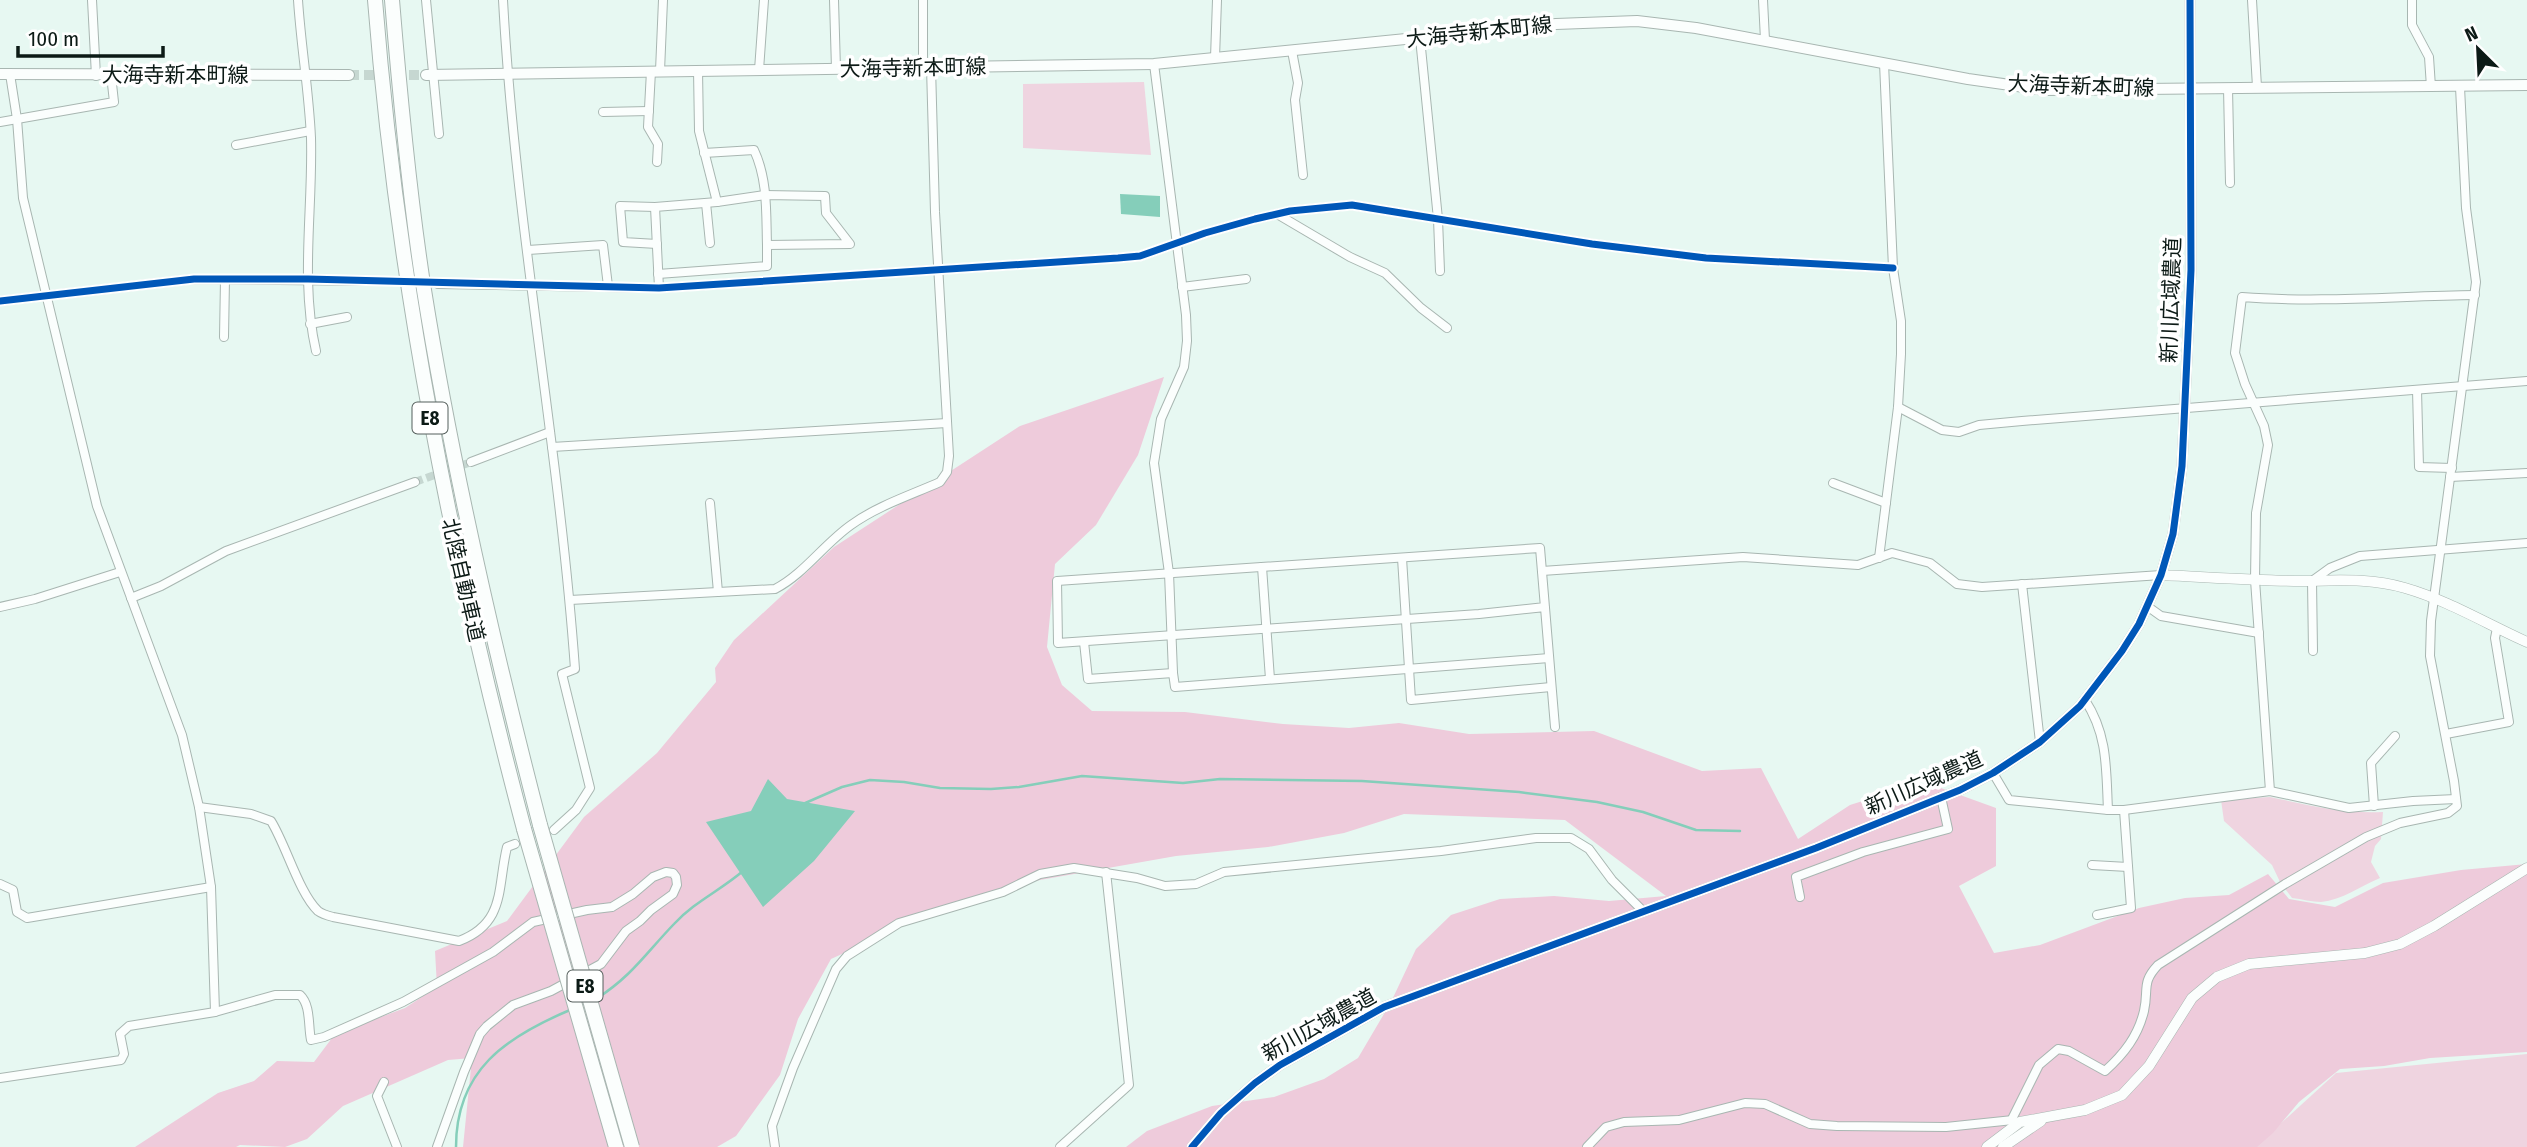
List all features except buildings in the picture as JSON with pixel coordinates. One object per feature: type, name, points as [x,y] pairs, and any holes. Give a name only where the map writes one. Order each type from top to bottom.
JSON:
[{"type":"highway","name":"北陸自動車道","points":[[375,0],[396,202],[422,379],[459,566],[524,829],[616,1147]]},
{"type":"highway","name":"北陸自動車道","points":[[392,0],[412,202],[439,377],[475,561],[540,825],[632,1147]]},
{"type":"main road","name":"大海寺新本町線","points":[[429,75],[1154,64],[1591,21],[1625,21],[1696,28],[1968,79],[2045,90],[2527,85]]},
{"type":"main road","name":"大海寺新本町線","points":[[5,74],[349,75]]},
{"type":"street","points":[[92,0],[96,76]]},
{"type":"street","points":[[298,0],[310,131],[308,279],[310,324],[316,351]]},
{"type":"street","points":[[426,0],[429,75],[439,134]]},
{"type":"street","points":[[503,0],[507,73],[570,600],[575,669],[562,674],[590,788],[576,810],[554,830]]},
{"type":"street","points":[[657,162],[658,144],[648,127],[663,0]]},
{"type":"street","points":[[759,70],[764,0]]},
{"type":"street","points":[[834,0],[836,69]]},
{"type":"street","points":[[570,600],[775,589],[788,582],[821,549],[852,524],[940,482],[947,472],[949,456],[923,0]]},
{"type":"street","points":[[1215,58],[1217,0]]},
{"type":"street","points":[[1763,0],[1765,40]]},
{"type":"street","name":"新川広域農道","points":[[1192,1147],[1221,1112],[1255,1083],[1300,1053],[1384,1007],[1816,848],[1941,797],[1993,773],[2040,742],[2085,699],[2139,624],[2161,575],[2172,534],[2182,467],[2191,270],[2190,0]]},
{"type":"street","points":[[2252,0],[2257,87]]},
{"type":"street","points":[[2412,0],[2412,25],[2429,57],[2431,87]]},
{"type":"street","points":[[1420,38],[1438,219],[1440,271]]},
{"type":"street","points":[[1292,51],[1298,83],[1295,100],[1303,175]]},
{"type":"street","points":[[1879,558],[1898,407],[1901,321],[1893,268],[1884,63]]},
{"type":"street","points":[[1154,64],[1187,341],[1184,368],[1161,419],[1154,463],[1169,573],[1175,687],[1549,657]]},
{"type":"street","points":[[698,71],[699,131],[717,202]]},
{"type":"street","points":[[5,74],[17,119],[23,198],[97,506],[182,735],[199,807],[211,887],[215,1012]]},
{"type":"street","points":[[0,122],[114,102],[111,75]]},
{"type":"street","points":[[2011,1121],[2039,1065],[2058,1049],[2069,1051],[2105,1071],[2122,1056],[2136,1035],[2144,1010],[2147,977],[2158,965],[2366,837],[2400,823],[2448,813],[2457,806],[2430,656],[2434,598],[2476,282],[2466,208],[2459,87]]},
{"type":"street","points":[[2228,88],[2230,183]]},
{"type":"street","points":[[603,111],[649,111]]},
{"type":"street","points":[[236,145],[310,131]]},
{"type":"street","points":[[658,274],[767,266],[765,195],[761,166],[754,150],[705,153]]},
{"type":"street","points":[[657,243],[623,242],[620,206],[655,207],[765,195],[825,196],[826,213],[850,244],[767,245]]},
{"type":"street","points":[[706,203],[710,243]]},
{"type":"street","points":[[438,284],[659,288],[1140,256],[1205,233],[1277,214],[1352,205],[1591,244],[1706,258],[1893,268]]},
{"type":"street","points":[[655,207],[659,288]]},
{"type":"street","points":[[1277,214],[1350,257],[1385,273],[1447,328]]},
{"type":"street","points":[[528,250],[603,245],[608,286]]},
{"type":"street","points":[[0,301],[194,279],[378,281]]},
{"type":"street","points":[[224,337],[225,279]]},
{"type":"street","points":[[1182,287],[1246,279]]},
{"type":"street","points":[[2270,791],[2255,580],[2256,513],[2267,444],[2264,426],[2245,384],[2235,353],[2242,297],[2295,301],[2475,295]]},
{"type":"street","points":[[310,324],[347,317]]},
{"type":"street","points":[[1898,407],[1942,430],[1959,432],[1979,425],[2527,382]]},
{"type":"street","points":[[2417,390],[2419,467],[2451,472],[2527,473]]},
{"type":"street","points":[[552,447],[947,423]]},
{"type":"street","points":[[471,462],[550,432]]},
{"type":"street","points":[[131,598],[161,586],[226,551],[415,482]]},
{"type":"street","points":[[1833,483],[1886,502]]},
{"type":"street","points":[[710,503],[718,592]]},
{"type":"street","points":[[2312,581],[2330,568],[2360,556],[2527,543]]},
{"type":"street","points":[[1545,607],[1058,643],[1057,581],[1540,548],[1545,607],[1549,657],[1551,687],[1555,727]]},
{"type":"street","points":[[1542,571],[1743,557],[1858,565],[1892,553],[1930,563],[1957,584],[1982,587],[2161,575],[2255,580],[2339,579],[2405,588],[2434,598],[2527,642]]},
{"type":"street","points":[[1402,558],[1411,700],[1551,687]]},
{"type":"street","points":[[1262,567],[1270,679]]},
{"type":"street","points":[[0,607],[121,572]]},
{"type":"street","points":[[2312,581],[2313,650]]},
{"type":"street","points":[[2022,584],[2040,742]]},
{"type":"street","points":[[2147,606],[2161,616],[2259,633]]},
{"type":"street","points":[[2446,734],[2509,722],[2495,638],[2497,628]]},
{"type":"street","points":[[1084,642],[1088,680],[1173,673]]},
{"type":"street","points":[[2085,699],[2104,738],[2108,810]]},
{"type":"street","points":[[2374,806],[2371,763],[2395,736]]},
{"type":"street","points":[[1993,773],[2009,800],[2108,810],[2270,791],[2349,808],[2456,799]]},
{"type":"street","points":[[1800,897],[1796,877],[1863,852],[1948,829],[1941,797]]},
{"type":"street","points":[[199,807],[262,817],[271,821],[282,838],[305,892],[319,912],[458,942],[474,935],[489,920],[497,904],[507,847],[514,844]]},
{"type":"street","points":[[2097,915],[2132,908],[2124,810]]},
{"type":"street","points":[[775,1147],[772,1126],[793,1068],[836,969],[847,956],[899,923],[992,896],[1041,874],[1074,868],[1165,886],[1196,884],[1224,872],[1441,851],[1536,838],[1571,838],[1589,849],[1612,880],[1642,910]]},
{"type":"street","points":[[2092,865],[2128,867]]},
{"type":"street","points":[[1987,1147],[2020,1122],[2085,1110],[2122,1095],[2150,1066],[2192,998],[2217,976],[2249,964],[2365,953],[2400,944],[2527,868]]},
{"type":"street","points":[[0,1078],[121,1060],[124,1054],[120,1034],[129,1026],[215,1012],[275,995],[300,995],[306,1000],[311,1040],[324,1037],[404,1002],[493,952],[533,922],[612,907],[653,877],[666,872],[673,873],[677,886],[673,894],[626,931],[601,964],[551,991],[513,1005],[480,1034],[437,1147]]},
{"type":"street","points":[[1060,1147],[1129,1085],[1105,872]]},
{"type":"street","points":[[0,884],[13,890],[17,912],[27,918],[211,887]]},
{"type":"street","points":[[384,1082],[377,1096],[397,1147]]},
{"type":"street","points":[[1587,1147],[1606,1127],[1624,1122],[1679,1120],[1745,1103],[1765,1104],[1810,1124],[1837,1126],[1946,1127],[2044,1119]]},
{"type":"street","points":[[2003,1147],[2044,1119]]},
{"type":"shaded area","points":[[1144,82],[1151,155],[1023,148],[1023,84]]},
{"type":"shaded area","points":[[1120,194],[1160,196],[1160,217],[1121,214]]},
{"type":"shaded area","points":[[1164,377],[1138,455],[1096,525],[1055,564],[1047,647],[1062,685],[1092,711],[1185,712],[1283,724],[1349,728],[1399,723],[1469,734],[1594,731],[1702,771],[1761,768],[1798,839],[1850,805],[1891,792],[1938,787],[1996,808],[1996,866],[1959,886],[1994,953],[2040,945],[2139,908],[2185,898],[2229,895],[2268,874],[2289,899],[2335,907],[2383,883],[2461,870],[2527,864],[2527,1052],[2430,1058],[2384,1066],[2340,1069],[2299,1102],[2273,1133],[2257,1147],[1126,1147],[1147,1131],[1212,1106],[1274,1097],[1324,1079],[1358,1058],[1391,1002],[1416,949],[1451,915],[1500,899],[1554,896],[1609,901],[1666,896],[1565,820],[1404,814],[1344,833],[1268,847],[1176,856],[987,892],[936,911],[831,959],[798,1019],[780,1075],[736,1136],[717,1147],[463,1147],[472,1058],[448,1060],[343,1106],[307,1139],[285,1147],[135,1147],[218,1093],[254,1081],[277,1061],[314,1062],[335,1034],[405,1008],[437,987],[435,951],[507,921],[584,817],[657,753],[716,682],[715,668],[734,640],[834,547],[1020,426]]},
{"type":"shaded area","points":[[768,779],[787,799],[855,811],[814,861],[763,907],[706,822],[751,811]]},
{"type":"shaded area","points":[[2270,797],[2340,810],[2383,812],[2381,839],[2375,846],[2371,862],[2380,878],[2329,901],[2292,898],[2272,865],[2224,821],[2221,800]]},
{"type":"shaded area","points":[[2527,1054],[2527,1147],[2255,1147],[2336,1073]]},
{"type":"waterway","points":[[803,804],[842,787],[870,780],[940,788],[991,789],[1082,776],[1183,783],[1220,779],[1362,781],[1519,792],[1597,802],[1643,812],[1696,830],[1740,831]]},
{"type":"waterway","points":[[596,999],[629,973],[682,916],[743,871]]},
{"type":"waterway","points":[[456,1147],[458,1120],[465,1097],[475,1077],[489,1060],[525,1032],[570,1010]]},
{"type":"tunnel","points":[[349,75],[426,75]]},
{"type":"tunnel","points":[[378,281],[438,284]]},
{"type":"tunnel","points":[[415,482],[471,462]]},
{"type":"cycle path","points":[[1192,1147],[1221,1113],[1255,1083],[1280,1065],[1384,1007],[1816,848],[1960,790],[1993,773],[2040,742],[2080,706],[2139,624],[2161,575],[2173,534],[2182,466],[2191,270],[2190,0]]},
{"type":"cycle path","points":[[0,301],[194,279],[308,279],[659,288],[1118,258],[1140,256],[1205,233],[1290,211],[1352,205],[1592,244],[1706,258],[1893,268]]}]
